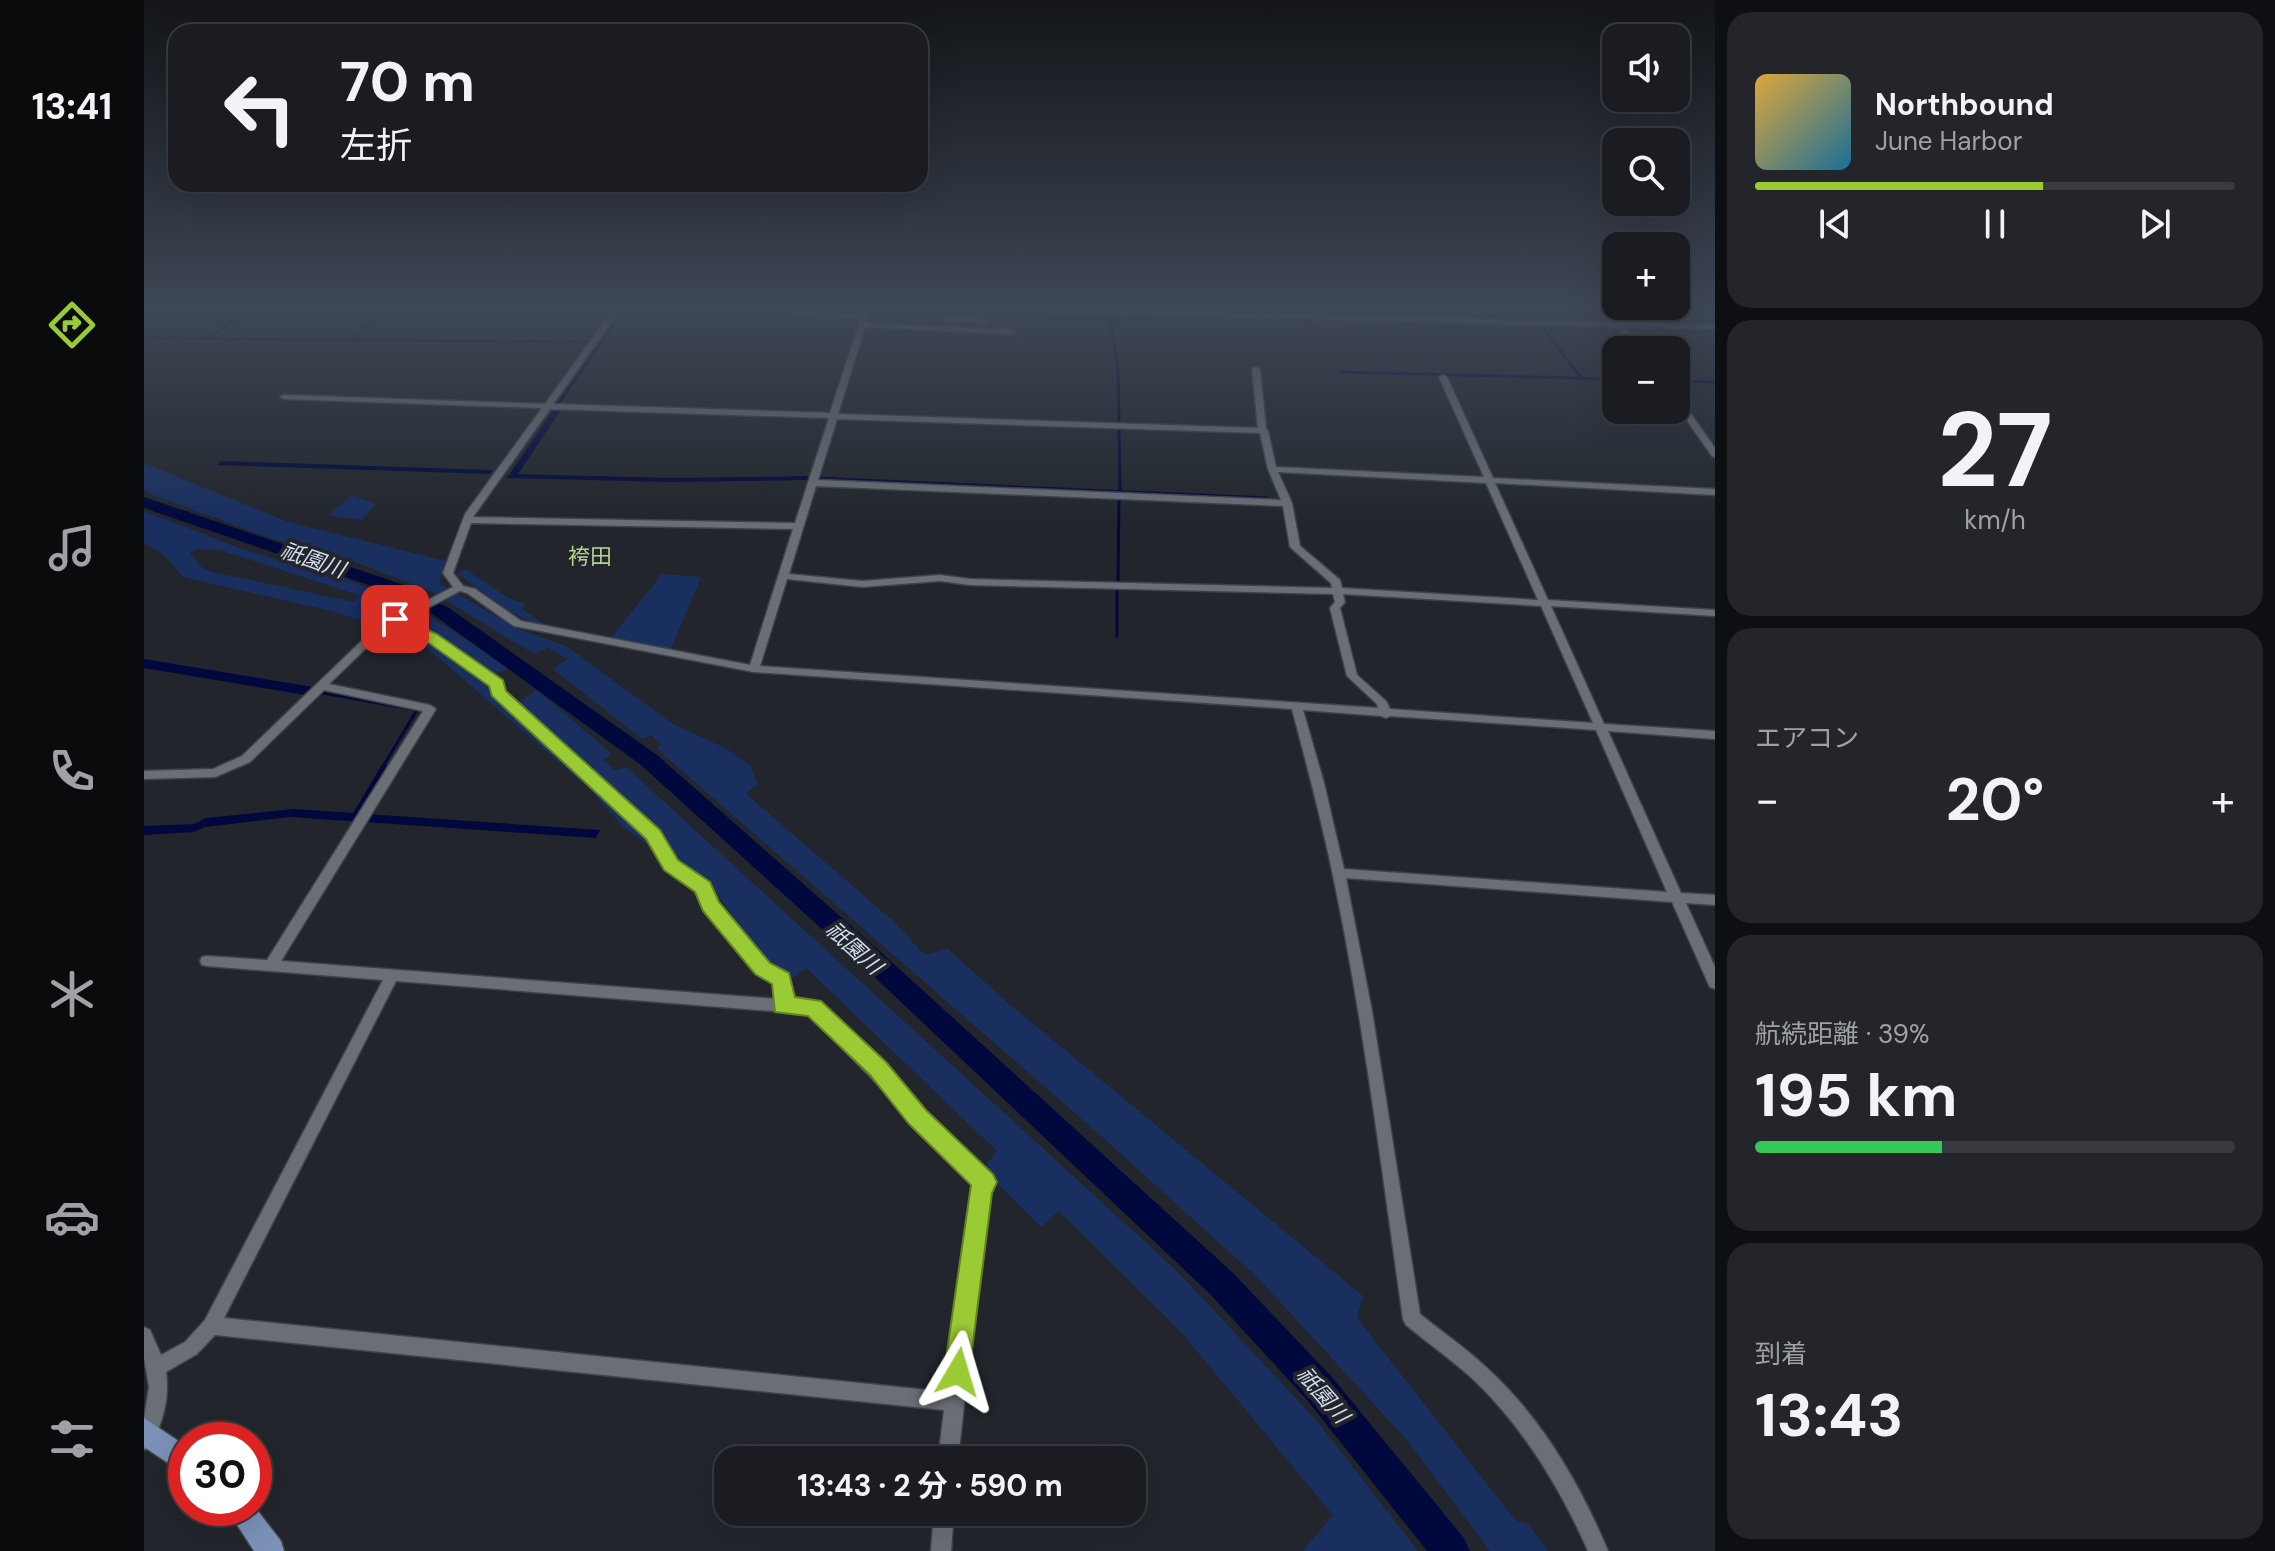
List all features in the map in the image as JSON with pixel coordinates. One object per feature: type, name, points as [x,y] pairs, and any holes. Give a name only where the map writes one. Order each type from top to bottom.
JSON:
[{"type":"main road","points":[[145,1435],[168,1450]]},
{"type":"main road","points":[[252,1526],[271,1551]]},
{"type":"street","points":[[456,589],[448,573],[468,520],[567,378]]},
{"type":"street","points":[[754,669],[847,378]]},
{"type":"street","points":[[1257,378],[1262,431],[1272,469],[1287,503],[1295,547],[1307,560],[1327,572],[1340,591],[1340,602],[1335,608],[1352,676],[1382,703],[1386,714]]},
{"type":"street","points":[[1444,378],[1715,983]]},
{"type":"street","points":[[284,397],[1262,431]]},
{"type":"street","points":[[1690,419],[1715,454]]},
{"type":"street","points":[[1272,469],[1715,492]]},
{"type":"street","points":[[815,480],[1287,503]]},
{"type":"street","points":[[468,520],[800,526]]},
{"type":"street","points":[[784,576],[862,584],[940,578],[970,582],[1340,591],[1715,613]]},
{"type":"street","points":[[144,775],[215,773],[234,766],[259,748],[369,639],[395,619],[456,589],[471,591],[518,624],[754,669],[1116,697],[1715,735]]},
{"type":"street","points":[[395,619],[431,638],[497,684],[498,692],[653,834],[671,865],[703,887],[710,906],[762,968],[781,979],[785,992],[783,1005]]},
{"type":"street","points":[[270,967],[430,709],[321,686]]},
{"type":"street","points":[[1297,708],[1320,784],[1338,873],[1412,1319],[1481,1375],[1511,1406],[1535,1437],[1580,1510],[1598,1551]]},
{"type":"street","points":[[1338,873],[1715,900]]},
{"type":"street","points":[[207,961],[391,978],[813,1008],[878,1069],[918,1117],[985,1182],[979,1193],[949,1446]]},
{"type":"street","points":[[159,1366],[191,1348],[211,1326],[391,978]]},
{"type":"street","points":[[211,1326],[954,1402]]},
{"type":"street","points":[[144,1336],[159,1366],[156,1409],[145,1435]]},
{"type":"street","points":[[941,1551],[943,1526]]},
{"type":"shaded area","points":[[554,409],[561,410],[518,474],[670,478],[810,476],[808,480],[669,482],[507,478]]},
{"type":"shaded area","points":[[221,461],[493,470],[490,474],[217,465]]},
{"type":"shaded area","points":[[144,463],[288,522],[446,561],[439,583],[518,629],[566,646],[673,724],[727,749],[751,766],[757,784],[746,794],[892,920],[925,955],[948,949],[1008,1003],[1363,1296],[1357,1318],[1515,1520],[1528,1524],[1548,1551],[1490,1551],[1406,1439],[1258,1278],[1099,1134],[657,749],[661,744],[651,735],[642,739],[553,669],[568,659],[548,648],[534,654],[432,592],[361,564],[267,537],[148,493],[144,490]]},
{"type":"shaded area","points":[[352,495],[376,504],[362,520],[328,515]]},
{"type":"shaded area","points":[[144,511],[239,548],[345,579],[409,604],[511,667],[486,678],[509,708],[537,690],[612,754],[603,760],[615,770],[626,767],[1177,1271],[1317,1421],[1418,1551],[1303,1551],[1333,1515],[1181,1332],[1059,1211],[1041,1227],[983,1169],[997,1151],[806,968],[793,978],[769,966],[714,890],[679,861],[666,858],[623,827],[591,790],[447,665],[422,644],[393,630],[415,617],[398,609],[375,625],[335,612],[183,577],[164,555],[144,543]],"holes":[[[196,549],[220,550],[358,595],[354,602],[212,572],[200,566],[190,553]]]},
{"type":"shaded area","points":[[465,569],[509,598],[526,604],[522,609],[545,625],[509,611],[457,574]]},
{"type":"shaded area","points":[[662,574],[701,577],[671,649],[611,638]]},
{"type":"shaded area","points":[[144,659],[313,687],[305,695],[144,668]]},
{"type":"shaded area","points":[[294,809],[600,830],[596,838],[290,817],[205,827],[194,832],[144,835],[144,826],[194,824],[206,818]]},
{"type":"waterway","points":[[556,407],[576,378]]},
{"type":"waterway","points":[[1118,378],[1119,423]]},
{"type":"waterway","points":[[1592,378],[1602,379]]},
{"type":"waterway","points":[[1690,381],[1715,382]]},
{"type":"waterway","points":[[1119,428],[1120,491]]},
{"type":"waterway","points":[[814,478],[1267,498]]},
{"type":"waterway","points":[[1118,582],[1119,499]]},
{"type":"waterway","name":"祇園川","points":[[144,502],[395,588],[442,612],[649,760],[875,962],[1221,1283],[1319,1388],[1451,1551]]},
{"type":"waterway","points":[[1117,590],[1117,636]]},
{"type":"waterway","points":[[323,693],[417,710],[382,768]]},
{"type":"waterway","points":[[356,813],[384,766]]},
{"type":"district","name":"袴田","points":[[590,556]]},
{"type":"route","points":[[395,619],[431,638],[497,684],[498,692],[653,834],[671,865],[703,887],[710,906],[762,968],[781,979],[785,992],[783,1005],[813,1008],[878,1069],[918,1117],[985,1182],[979,1193],[958,1372]]}]
